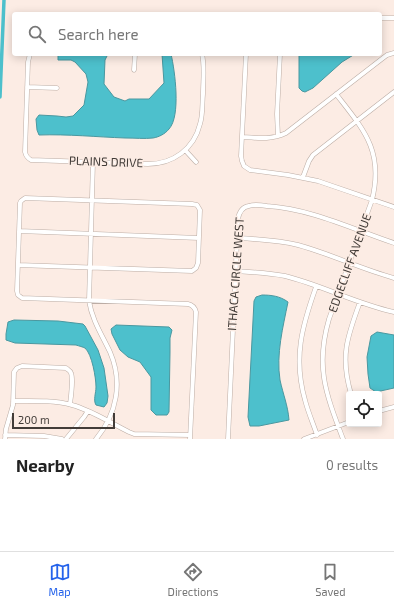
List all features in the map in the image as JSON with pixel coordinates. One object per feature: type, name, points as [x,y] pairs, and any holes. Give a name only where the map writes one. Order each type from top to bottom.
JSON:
[{"type":"street","points":[[382,18],[394,18]]},
{"type":"street","points":[[242,137],[266,138],[278,136],[291,130],[387,55],[394,53]]},
{"type":"street","name":"PLAINS DRIVE","points":[[30,56],[28,62],[25,152],[27,157],[31,160],[148,164],[160,163],[176,157],[185,150],[195,138],[202,117],[204,70],[202,56]]},
{"type":"street","points":[[134,70],[135,56]]},
{"type":"street","points":[[246,56],[241,158],[244,166],[252,171],[303,177],[332,185],[394,207]]},
{"type":"street","points":[[278,136],[277,114],[280,56]]},
{"type":"street","points":[[27,87],[57,88]]},
{"type":"street","points":[[303,177],[312,157],[394,92]]},
{"type":"street","name":"EDGECLIFF AVENUE","points":[[336,94],[362,128],[369,141],[374,160],[376,182],[372,200],[326,329],[322,359],[326,392],[343,439]]},
{"type":"street","points":[[185,150],[196,162]]},
{"type":"street","points":[[93,162],[89,301],[92,314],[115,366],[117,387],[112,413],[96,439]]},
{"type":"street","points":[[13,401],[70,404],[88,411],[134,434],[190,437],[196,312],[193,306],[188,304],[22,298],[18,295],[17,291],[20,203],[25,198],[195,204],[200,210],[198,266],[192,271],[18,265]]},
{"type":"street","name":"ITHACA CIRCLE WEST","points":[[228,439],[238,219],[239,214],[244,208],[251,205],[296,210],[323,217],[394,243]]},
{"type":"street","points":[[19,231],[199,238]]},
{"type":"street","points":[[237,238],[285,242],[394,278]]},
{"type":"street","points":[[235,272],[274,274],[299,280],[360,302],[394,312]]},
{"type":"street","points":[[316,286],[304,322],[301,341],[300,377],[304,399],[317,435]]},
{"type":"street","points":[[350,391],[346,373],[346,352],[351,327],[360,302]]},
{"type":"street","points":[[62,439],[48,437],[5,437],[13,401],[14,372],[17,368],[22,366],[66,368],[70,371],[71,376],[70,404]]},
{"type":"street","points":[[382,410],[394,407]]},
{"type":"street","points":[[66,439],[88,411]]},
{"type":"street","points":[[304,439],[346,423]]},
{"type":"water","points":[[58,56],[107,56],[105,60],[104,84],[114,97],[125,101],[129,99],[149,99],[164,83],[162,56],[171,56],[176,93],[173,123],[166,132],[155,138],[39,135],[36,119],[39,115],[66,117],[73,116],[84,105],[88,82],[86,74],[75,62],[71,60],[58,60]]},
{"type":"water","points":[[299,56],[352,56],[342,62],[313,88],[305,92],[299,88]]},
{"type":"water","points":[[262,295],[275,296],[288,302],[281,341],[279,370],[289,420],[259,426],[250,426],[248,417],[254,301],[256,297]]},
{"type":"water","points":[[14,320],[58,321],[83,324],[98,350],[104,368],[108,396],[107,403],[104,407],[96,405],[95,403],[96,387],[92,361],[85,348],[76,345],[15,343],[6,340],[8,322]]},
{"type":"water","points":[[116,325],[169,327],[172,330],[170,338],[169,412],[167,415],[156,415],[151,410],[151,377],[140,362],[128,357],[120,350],[111,329]]},
{"type":"water","points":[[377,332],[394,335],[394,388],[374,391],[370,388],[367,357],[371,336]]},
{"type":"waterway","points":[[0,97],[4,0]]}]
